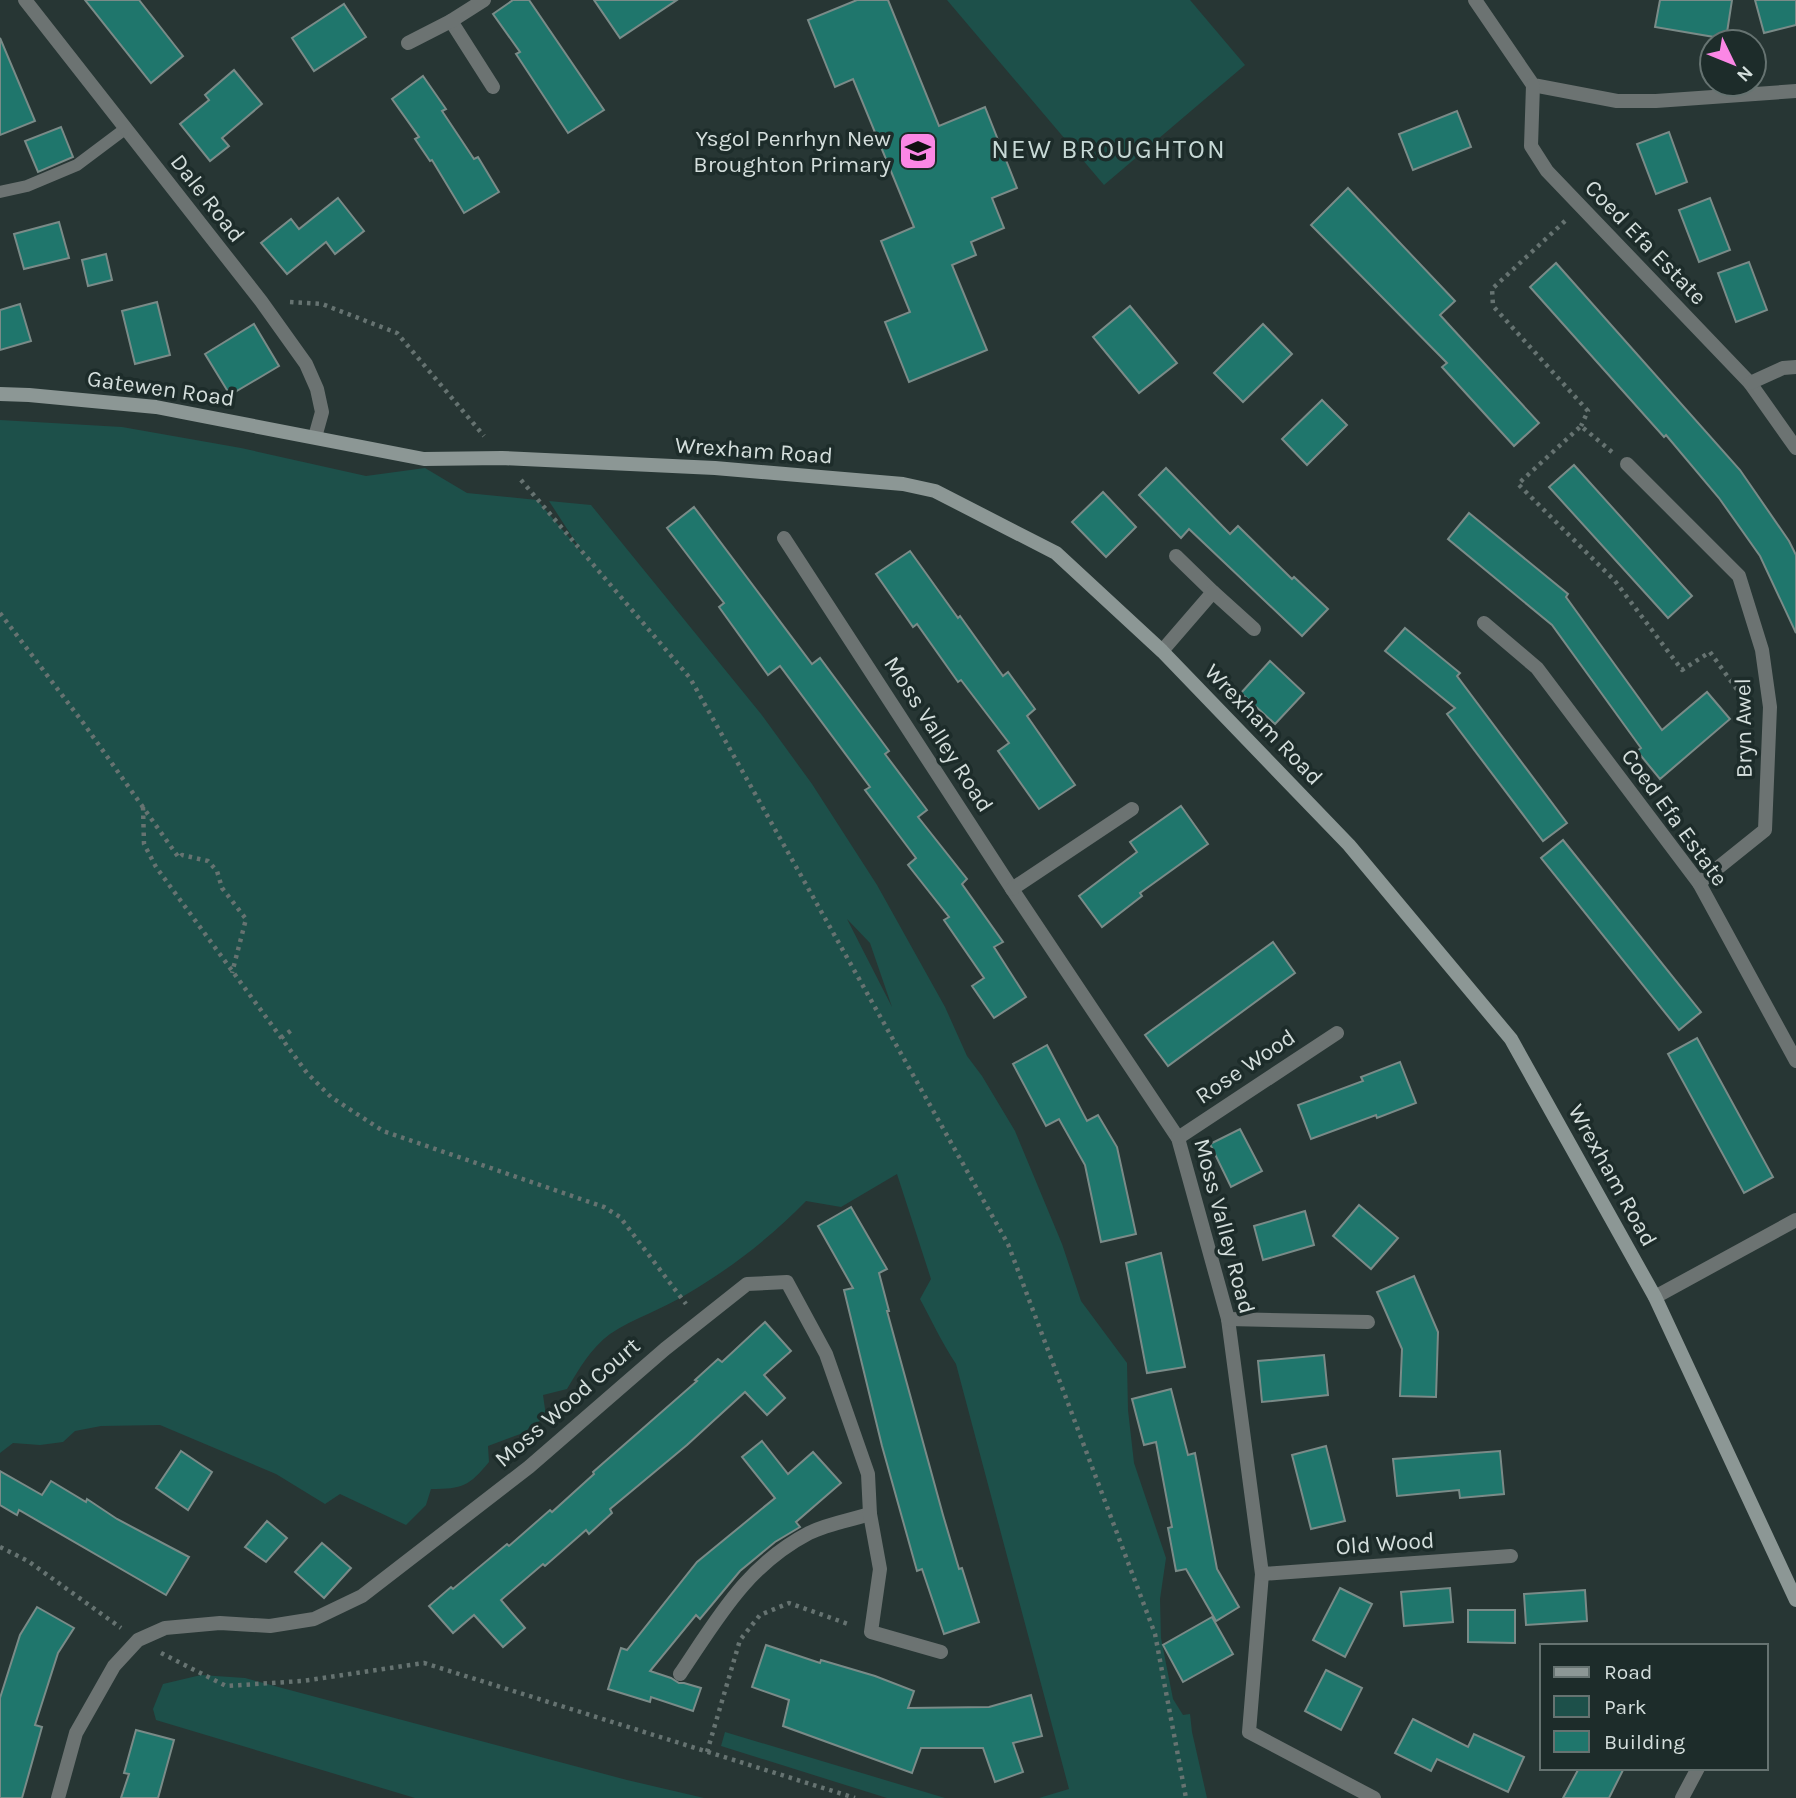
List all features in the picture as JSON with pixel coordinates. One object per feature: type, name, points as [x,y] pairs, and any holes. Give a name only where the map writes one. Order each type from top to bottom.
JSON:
[{"type":"main road","name":"Gatewen Road","points":[[0,394],[156,407],[315,437]]},
{"type":"main road","name":"Wrexham Road","points":[[315,437],[424,459],[502,458],[715,468],[903,484],[935,491],[1056,553],[1162,651],[1349,845],[1511,1040],[1655,1297],[1795,1597]]},
{"type":"street","name":"Dale Road","points":[[25,0],[261,302],[306,364],[317,389],[322,412],[315,437]]},
{"type":"street","points":[[408,43],[452,21],[484,0]]},
{"type":"street","points":[[1475,0],[1533,85],[1617,101],[1656,101],[1796,91]]},
{"type":"street","points":[[452,21],[493,88]]},
{"type":"street","name":"Coed Efa Estate","points":[[1533,85],[1531,146],[1547,171],[1749,383],[1796,448]]},
{"type":"street","points":[[1749,383],[1783,368],[1796,367]]},
{"type":"street","name":"Bryn Awel","points":[[1627,464],[1739,576],[1762,650],[1770,707],[1765,830],[1699,884]]},
{"type":"street","name":"Moss Valley Road","points":[[784,538],[1178,1138],[1228,1319],[1262,1574],[1249,1732],[1374,1798]]},
{"type":"street","points":[[1176,556],[1254,629]]},
{"type":"street","points":[[1162,651],[1213,592]]},
{"type":"street","name":"Coed Efa Estate","points":[[1484,623],[1537,668],[1699,884],[1796,1061]]},
{"type":"street","points":[[1012,889],[1132,809]]},
{"type":"street","name":"Rose Wood","points":[[1178,1138],[1336,1033]]},
{"type":"street","points":[[1655,1297],[1796,1220]]},
{"type":"street","name":"Moss Wood Court","points":[[58,1798],[76,1733],[114,1666],[138,1640],[165,1628],[220,1623],[270,1626],[314,1619],[362,1596],[529,1466],[747,1284],[787,1282],[826,1354],[868,1475],[870,1514],[880,1569],[872,1632]]},
{"type":"street","points":[[1228,1319],[1368,1322]]},
{"type":"street","points":[[680,1674],[739,1587],[769,1558],[810,1532],[870,1514]]},
{"type":"street","name":"Old Wood","points":[[1262,1574],[1511,1556]]},
{"type":"street","points":[[872,1632],[941,1652]]},
{"type":"street","points":[[1682,1798],[1697,1770]]},
{"type":"lane","points":[[0,192],[27,186],[77,165],[125,129]]},
{"type":"path","points":[[1581,206],[1492,289],[1493,306],[1588,411],[1581,426],[1518,484],[1615,581],[1682,670],[1710,652],[1747,703]]},
{"type":"path","points":[[261,302],[322,304],[397,333],[690,678],[1008,1244],[1155,1634],[1186,1798]]},
{"type":"path","points":[[1581,426],[1627,464]]},
{"type":"path","points":[[0,613],[84,724],[179,858],[182,855],[208,861],[216,871],[222,888],[246,919],[232,973]]},
{"type":"path","points":[[143,807],[144,844],[156,867],[307,1073],[331,1097],[383,1131],[604,1207],[620,1217],[699,1322]]},
{"type":"path","points":[[281,1038],[293,1029]]},
{"type":"path","points":[[0,1547],[28,1561],[138,1640],[226,1686],[302,1681],[424,1663],[855,1798]]},
{"type":"path","points":[[707,1752],[740,1640],[760,1615],[789,1603],[872,1632]]},
{"type":"green space","points":[[947,0],[1190,0],[1245,65],[1104,185]]},
{"type":"green space","points":[[0,420],[122,427],[241,448],[366,476],[425,468],[467,493],[537,500],[584,555],[549,501],[591,505],[761,714],[812,784],[877,885],[945,1007],[967,1056],[1015,1131],[1062,1244],[1081,1301],[1127,1363],[1128,1410],[1134,1463],[1166,1558],[1160,1599],[1161,1638],[1173,1699],[1183,1715],[1190,1714],[1207,1798],[1039,1798],[1069,1789],[956,1364],[920,1299],[931,1279],[897,1174],[841,1207],[806,1201],[764,1240],[719,1274],[678,1299],[610,1334],[591,1352],[567,1389],[543,1395],[546,1416],[523,1433],[488,1446],[489,1462],[470,1481],[458,1487],[431,1489],[426,1505],[406,1525],[340,1494],[325,1504],[276,1474],[160,1425],[101,1426],[75,1431],[63,1442],[40,1445],[13,1443],[0,1453]],"holes":[[[847,919],[870,943],[892,1007]]]},
{"type":"green space","points":[[201,1675],[245,1678],[704,1798],[415,1798],[156,1720],[153,1709],[163,1684]]},
{"type":"green space","points":[[725,1732],[945,1798],[887,1798],[721,1746]]},
{"type":"building","points":[[85,0],[139,0],[183,56],[151,83]]},
{"type":"building","points":[[513,0],[529,0],[604,110],[568,133],[516,54],[520,52],[493,14]]},
{"type":"building","points":[[594,0],[677,0],[620,38]]},
{"type":"building","points":[[857,0],[888,0],[939,126],[985,107],[1017,188],[992,198],[1004,228],[971,242],[976,255],[952,265],[987,350],[909,382],[885,322],[910,312],[881,241],[914,227],[853,79],[835,87],[808,20]]},
{"type":"building","points":[[1660,0],[1732,0],[1728,28],[1698,28],[1698,34],[1655,27]]},
{"type":"building","points":[[1755,0],[1796,0],[1796,25],[1768,32],[1768,28],[1763,28]]},
{"type":"building","points":[[344,4],[366,37],[314,71],[292,38]]},
{"type":"building","points":[[0,38],[35,121],[0,135]]},
{"type":"building","points":[[234,70],[262,104],[222,138],[229,146],[210,161],[180,124],[209,100],[205,95]]},
{"type":"building","points":[[423,76],[446,109],[442,111],[474,159],[478,157],[499,192],[464,213],[432,160],[430,161],[415,139],[419,137],[392,99]]},
{"type":"building","points":[[1457,111],[1471,147],[1413,170],[1399,134]]},
{"type":"building","points":[[61,127],[73,157],[38,172],[25,141]]},
{"type":"building","points":[[1669,132],[1687,182],[1656,194],[1637,144]]},
{"type":"building","points":[[1348,188],[1455,301],[1440,315],[1539,423],[1514,446],[1442,367],[1447,363],[1311,225]]},
{"type":"building","points":[[338,198],[364,231],[335,254],[326,242],[287,274],[261,243],[291,219],[299,229]]},
{"type":"building","points":[[1710,198],[1730,250],[1699,262],[1679,210]]},
{"type":"building","points":[[59,222],[69,258],[24,269],[14,234]]},
{"type":"building","points":[[106,254],[112,280],[88,286],[82,260]]},
{"type":"building","points":[[1749,262],[1767,310],[1736,322],[1718,273]]},
{"type":"building","points":[[1556,263],[1740,470],[1789,541],[1796,555],[1796,633],[1760,556],[1719,498],[1666,435],[1664,437],[1530,287]]},
{"type":"building","points":[[157,302],[170,355],[135,364],[122,311]]},
{"type":"building","points":[[20,304],[31,341],[0,350],[0,310]]},
{"type":"building","points":[[1130,306],[1177,363],[1139,393],[1093,337]]},
{"type":"building","points":[[254,324],[279,366],[230,395],[205,354]]},
{"type":"building","points":[[1263,324],[1292,354],[1243,402],[1214,373]]},
{"type":"building","points":[[1322,400],[1347,425],[1307,465],[1282,439]]},
{"type":"building","points":[[1574,465],[1692,596],[1668,618],[1549,487]]},
{"type":"building","points":[[1166,468],[1230,534],[1238,526],[1292,579],[1294,577],[1328,609],[1302,636],[1189,529],[1181,538],[1139,495]]},
{"type":"building","points":[[1103,492],[1136,527],[1106,557],[1072,522]]},
{"type":"building","points":[[694,507],[812,664],[820,658],[889,751],[885,754],[927,810],[918,817],[967,879],[962,884],[1003,942],[994,947],[1026,997],[994,1018],[972,986],[984,978],[944,920],[949,917],[908,865],[916,858],[865,790],[870,787],[780,666],[768,675],[719,607],[724,603],[667,528]]},
{"type":"building","points":[[1469,513],[1568,594],[1566,597],[1662,730],[1707,692],[1730,719],[1660,779],[1637,751],[1641,748],[1552,625],[1448,539]]},
{"type":"building","points":[[910,551],[1003,676],[1008,672],[1035,709],[1027,716],[1075,785],[1039,809],[998,751],[1009,743],[961,680],[958,682],[917,624],[913,627],[876,574]]},
{"type":"building","points":[[1405,628],[1460,673],[1457,676],[1567,823],[1543,841],[1447,714],[1455,708],[1385,651]]},
{"type":"building","points":[[1270,661],[1304,693],[1275,724],[1241,693]]},
{"type":"building","points":[[1181,806],[1208,844],[1140,893],[1142,896],[1102,927],[1079,896],[1137,852],[1130,842]]},
{"type":"building","points":[[1563,840],[1701,1012],[1679,1030],[1541,858]]},
{"type":"building","points":[[1273,942],[1295,973],[1168,1066],[1145,1035]]},
{"type":"building","points":[[1697,1038],[1773,1177],[1744,1193],[1668,1054]]},
{"type":"building","points":[[1047,1045],[1087,1121],[1098,1115],[1117,1147],[1136,1234],[1101,1242],[1085,1165],[1059,1119],[1046,1126],[1013,1064]]},
{"type":"building","points":[[1400,1062],[1416,1103],[1311,1139],[1298,1105],[1363,1081],[1361,1077]]},
{"type":"building","points":[[1240,1129],[1262,1171],[1231,1187],[1210,1144]]},
{"type":"building","points":[[1359,1205],[1398,1238],[1371,1269],[1333,1236]]},
{"type":"building","points":[[851,1207],[887,1269],[879,1273],[887,1311],[943,1515],[979,1622],[944,1634],[922,1569],[917,1571],[882,1446],[844,1290],[853,1288],[818,1226]]},
{"type":"building","points":[[1305,1211],[1314,1245],[1263,1260],[1254,1226]]},
{"type":"building","points":[[1161,1253],[1185,1367],[1147,1373],[1126,1263]]},
{"type":"building","points":[[1414,1276],[1438,1332],[1436,1397],[1400,1396],[1402,1349],[1377,1292]]},
{"type":"building","points":[[765,1322],[791,1351],[764,1375],[785,1398],[767,1415],[745,1392],[610,1509],[612,1513],[589,1534],[586,1530],[501,1600],[525,1628],[503,1647],[474,1615],[453,1633],[429,1606],[507,1544],[509,1546],[550,1510],[552,1512],[718,1359],[722,1362]]},
{"type":"building","points":[[1324,1355],[1328,1395],[1262,1402],[1258,1361]]},
{"type":"building","points":[[1171,1389],[1188,1455],[1195,1453],[1217,1569],[1239,1607],[1216,1621],[1186,1569],[1176,1571],[1168,1528],[1172,1527],[1156,1442],[1144,1445],[1132,1399]]},
{"type":"building","points":[[762,1441],[788,1474],[813,1452],[841,1483],[796,1522],[800,1527],[775,1542],[740,1571],[700,1619],[696,1615],[650,1671],[679,1683],[701,1688],[693,1711],[651,1697],[650,1702],[608,1689],[621,1648],[627,1650],[697,1562],[775,1498],[742,1457]]},
{"type":"building","points":[[1326,1446],[1345,1521],[1311,1529],[1292,1455]]},
{"type":"building","points":[[181,1451],[212,1472],[188,1510],[156,1488]]},
{"type":"building","points":[[1500,1451],[1504,1494],[1460,1498],[1459,1490],[1397,1496],[1393,1459]]},
{"type":"building","points":[[0,1471],[42,1495],[51,1481],[189,1557],[166,1595],[19,1510],[17,1515],[0,1505]]},
{"type":"building","points":[[267,1521],[287,1538],[266,1562],[245,1547]]},
{"type":"building","points":[[322,1543],[351,1568],[324,1598],[295,1572]]},
{"type":"building","points":[[1340,1588],[1372,1604],[1345,1657],[1313,1640]]},
{"type":"building","points":[[1450,1588],[1453,1622],[1404,1626],[1401,1592]]},
{"type":"building","points":[[1585,1590],[1587,1621],[1526,1625],[1524,1594]]},
{"type":"building","points":[[37,1607],[74,1628],[58,1653],[35,1725],[42,1727],[22,1798],[0,1798],[0,1698],[20,1635]]},
{"type":"building","points":[[1468,1610],[1515,1610],[1515,1643],[1468,1642]]},
{"type":"building","points":[[1212,1617],[1233,1654],[1183,1682],[1163,1645]]},
{"type":"building","points":[[766,1645],[820,1663],[821,1660],[875,1676],[914,1691],[908,1708],[989,1707],[1031,1695],[1042,1736],[1013,1743],[1023,1772],[995,1782],[983,1748],[921,1748],[912,1773],[783,1726],[789,1700],[752,1687]]},
{"type":"building","points":[[1326,1670],[1362,1688],[1341,1730],[1305,1711]]},
{"type":"building","points":[[1413,1719],[1468,1747],[1474,1734],[1524,1757],[1508,1792],[1437,1759],[1431,1771],[1395,1753]]},
{"type":"building","points":[[136,1730],[174,1740],[158,1798],[121,1798],[129,1774],[124,1773]]},
{"type":"building","points":[[1578,1770],[1623,1770],[1609,1798],[1563,1798]]},
{"type":"place","name":"Ysgol Penrhyn New Broughton Primary","points":[[918,151]]},
{"type":"district","name":"NEW BROUGHTON","points":[[1109,149]]}]
